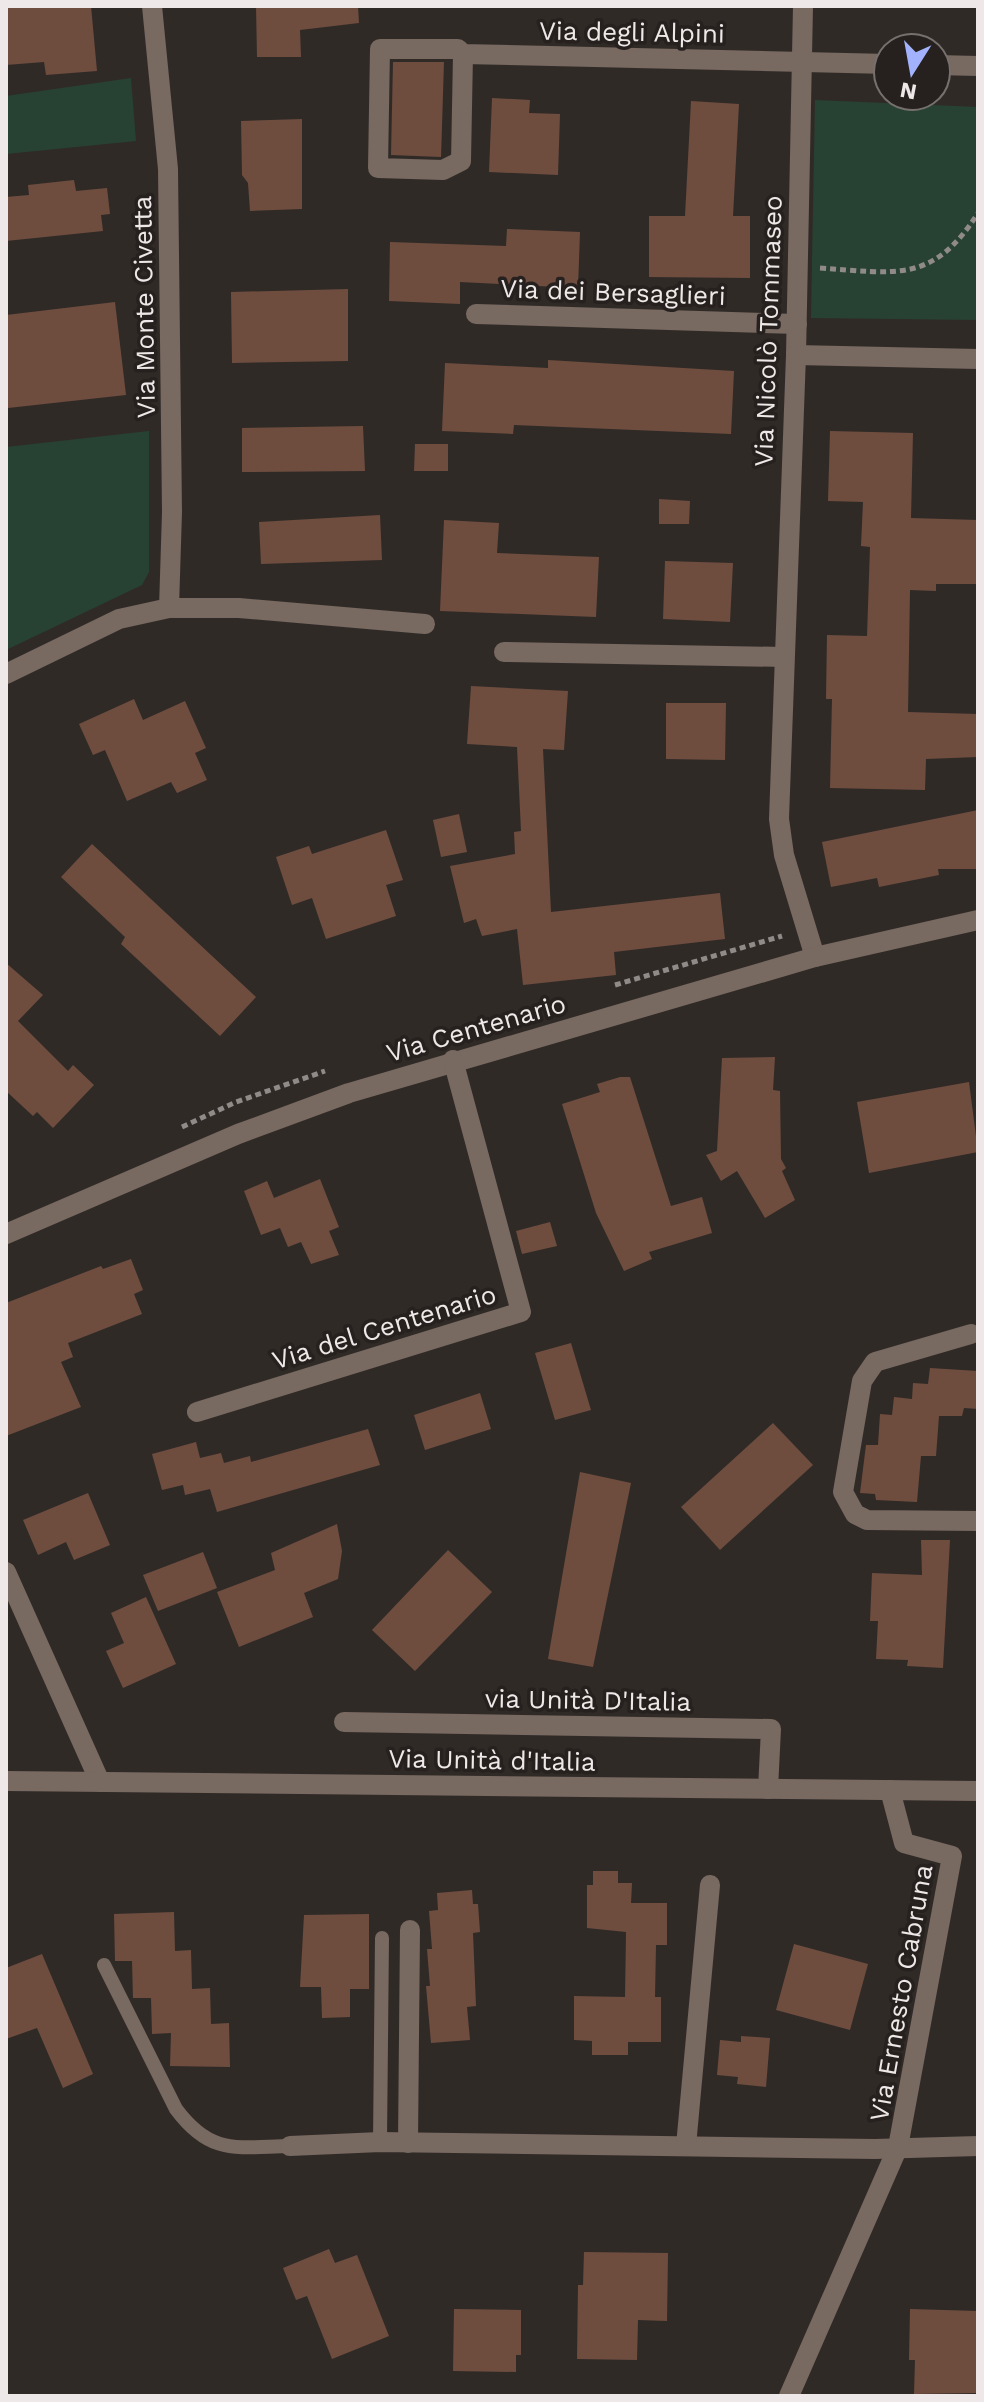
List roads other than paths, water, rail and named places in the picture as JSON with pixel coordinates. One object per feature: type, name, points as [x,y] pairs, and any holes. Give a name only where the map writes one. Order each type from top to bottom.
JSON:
[{"type":"street","name":"Via Monte Civetta","points":[[152,6],[168,169],[172,512],[169,608]]},
{"type":"street","name":"Via Nicolò Tommaseo","points":[[803,6],[797,324],[779,819],[784,855],[815,957]]},
{"type":"street","name":"Via degli Alpini","points":[[463,54],[461,161],[443,170],[378,168],[380,49],[458,49],[463,54],[872,64]]},
{"type":"street","points":[[952,65],[978,66]]},
{"type":"street","name":"Via dei Bersaglieri","points":[[476,314],[797,324]]},
{"type":"street","points":[[796,355],[978,359]]},
{"type":"street","points":[[6,674],[119,619],[169,608],[239,608],[425,624]]},
{"type":"street","points":[[504,652],[784,657]]},
{"type":"street","name":"Via Centenario","points":[[6,1234],[238,1134],[349,1093],[453,1060],[815,957],[978,920]]},
{"type":"street","name":"Via del Centenario","points":[[197,1412],[521,1312],[453,1060]]},
{"type":"street","points":[[971,1334],[875,1362],[862,1381],[843,1492],[855,1514],[867,1520],[978,1521]]},
{"type":"street","points":[[6,1572],[100,1782]]},
{"type":"street","name":"via Unità D'Italia","points":[[344,1722],[771,1729],[768,1789]]},
{"type":"street","name":"Via Unità d'Italia","points":[[6,1781],[978,1791]]},
{"type":"street","name":"Via Ernesto Cabruna","points":[[789,2396],[898,2147],[952,1856],[904,1843],[890,1790]]},
{"type":"street","points":[[686,2146],[710,1885]]},
{"type":"street","points":[[408,2143],[410,1930]]},
{"type":"street","name":"Via Ernesto Cabruna","points":[[290,2146],[380,2142],[978,2146]]},
{"type":"lane","points":[[380,2142],[382,1938]]},
{"type":"lane","points":[[104,1965],[176,2109],[189,2126],[222,2148],[290,2146]]}]
